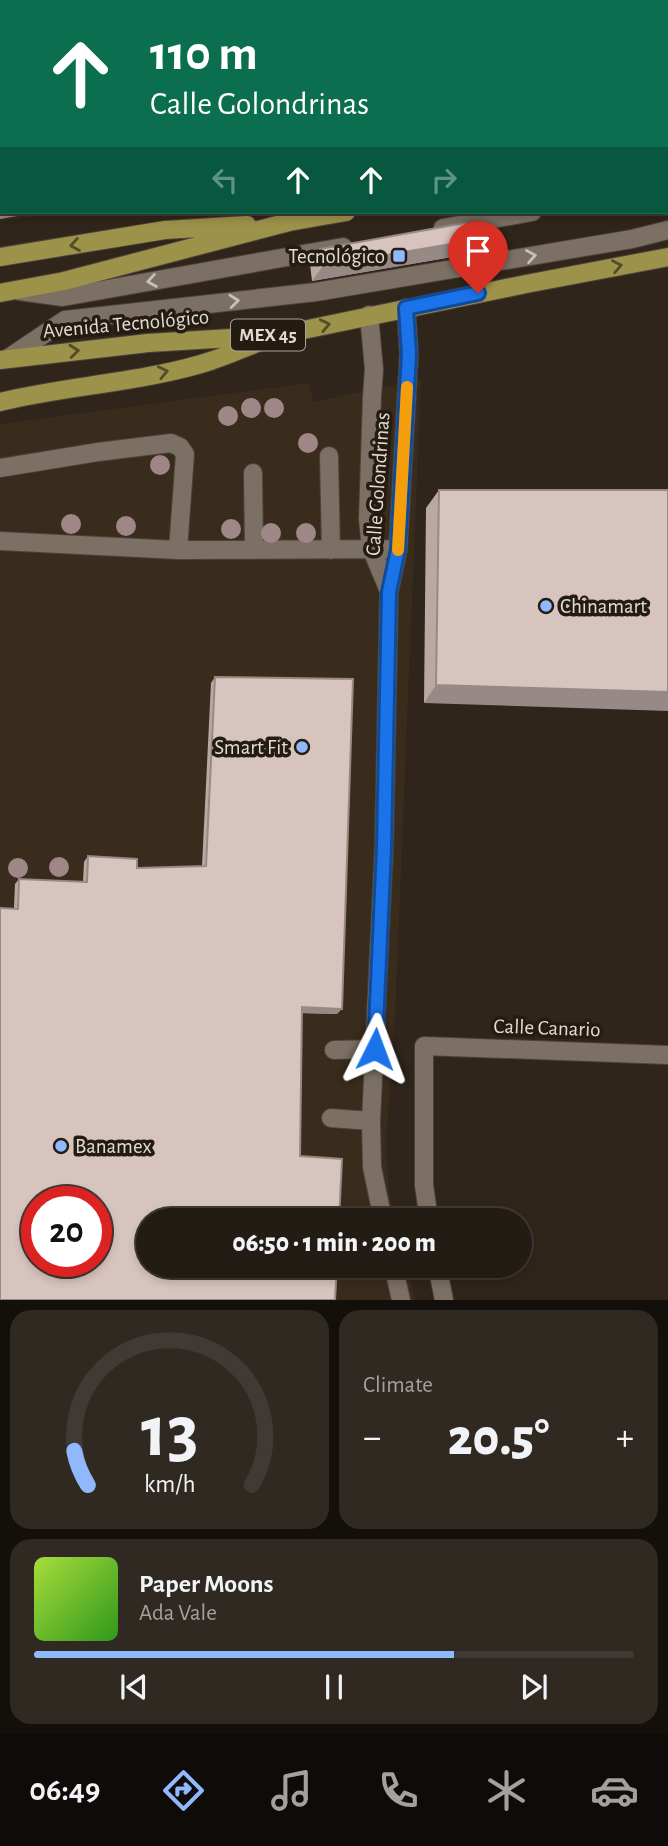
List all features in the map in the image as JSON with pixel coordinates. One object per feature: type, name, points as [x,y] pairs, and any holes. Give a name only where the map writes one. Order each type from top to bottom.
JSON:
[{"type":"main road","points":[[7,292],[64,281],[289,222],[335,214]]},
{"type":"main road","points":[[0,257],[164,230],[289,222]]},
{"type":"main road","name":"Avenida Tecnológico","points":[[3,359],[148,343],[279,335],[668,257]]},
{"type":"main road","points":[[0,402],[202,364],[279,335]]},
{"type":"street","points":[[429,231],[521,214]]},
{"type":"street","points":[[3,359],[65,320],[316,292],[632,239],[668,230]]},
{"type":"street","points":[[7,292],[63,297],[363,243]]},
{"type":"street","name":"Calle Golondrinas","points":[[389,592],[398,549],[409,354],[406,308]]},
{"type":"street","name":"Calle Golondrinas","points":[[369,315],[374,369],[368,519],[371,548],[389,592]]},
{"type":"street","points":[[0,468],[171,443],[180,447],[185,454],[178,550]]},
{"type":"street","points":[[329,456],[331,550]]},
{"type":"street","points":[[253,474],[254,548]]},
{"type":"street","points":[[0,541],[178,550],[398,549]]},
{"type":"street","points":[[381,1208],[372,1167],[371,1121],[384,848],[389,592]]},
{"type":"street","name":"Calle Canario","points":[[427,1208],[424,1185],[424,1046],[668,1055]]},
{"type":"street","points":[[334,1050],[375,1049]]},
{"type":"street","points":[[331,1118],[371,1121]]},
{"type":"street","points":[[396,1278],[401,1300]]},
{"type":"street","points":[[440,1278],[444,1300]]},
{"type":"shaded area","points":[[0,214],[51,214],[0,221]]},
{"type":"shaded area","points":[[421,379],[395,1015],[386,1145],[392,1208],[136,1208],[136,1278],[410,1278],[415,1300],[0,1300],[0,424],[309,383],[314,402]]},
{"type":"building","points":[[465,223],[468,241],[323,266],[320,249]]},
{"type":"building","name":"Chinamart","points":[[439,490],[668,490],[668,692],[436,685]]},
{"type":"building","points":[[215,677],[353,679],[342,1009],[302,1007],[300,1156],[342,1159],[340,1208],[136,1208],[136,1278],[336,1278],[335,1300],[0,1300],[0,908],[18,909],[19,879],[87,882],[88,856],[137,859],[137,868],[206,866]]},
{"type":"slow traffic","points":[[398,550],[407,387]]},
{"type":"place","name":"Tecnológico","points":[[399,256]]},
{"type":"place","name":"Chinamart","points":[[546,606]]},
{"type":"place","name":"Smart Fit","points":[[302,747]]},
{"type":"place","name":"Banamex","points":[[61,1146]]},
{"type":"route","points":[[375,1049],[384,848],[389,592],[398,549],[409,354],[406,308],[478,293]]}]
